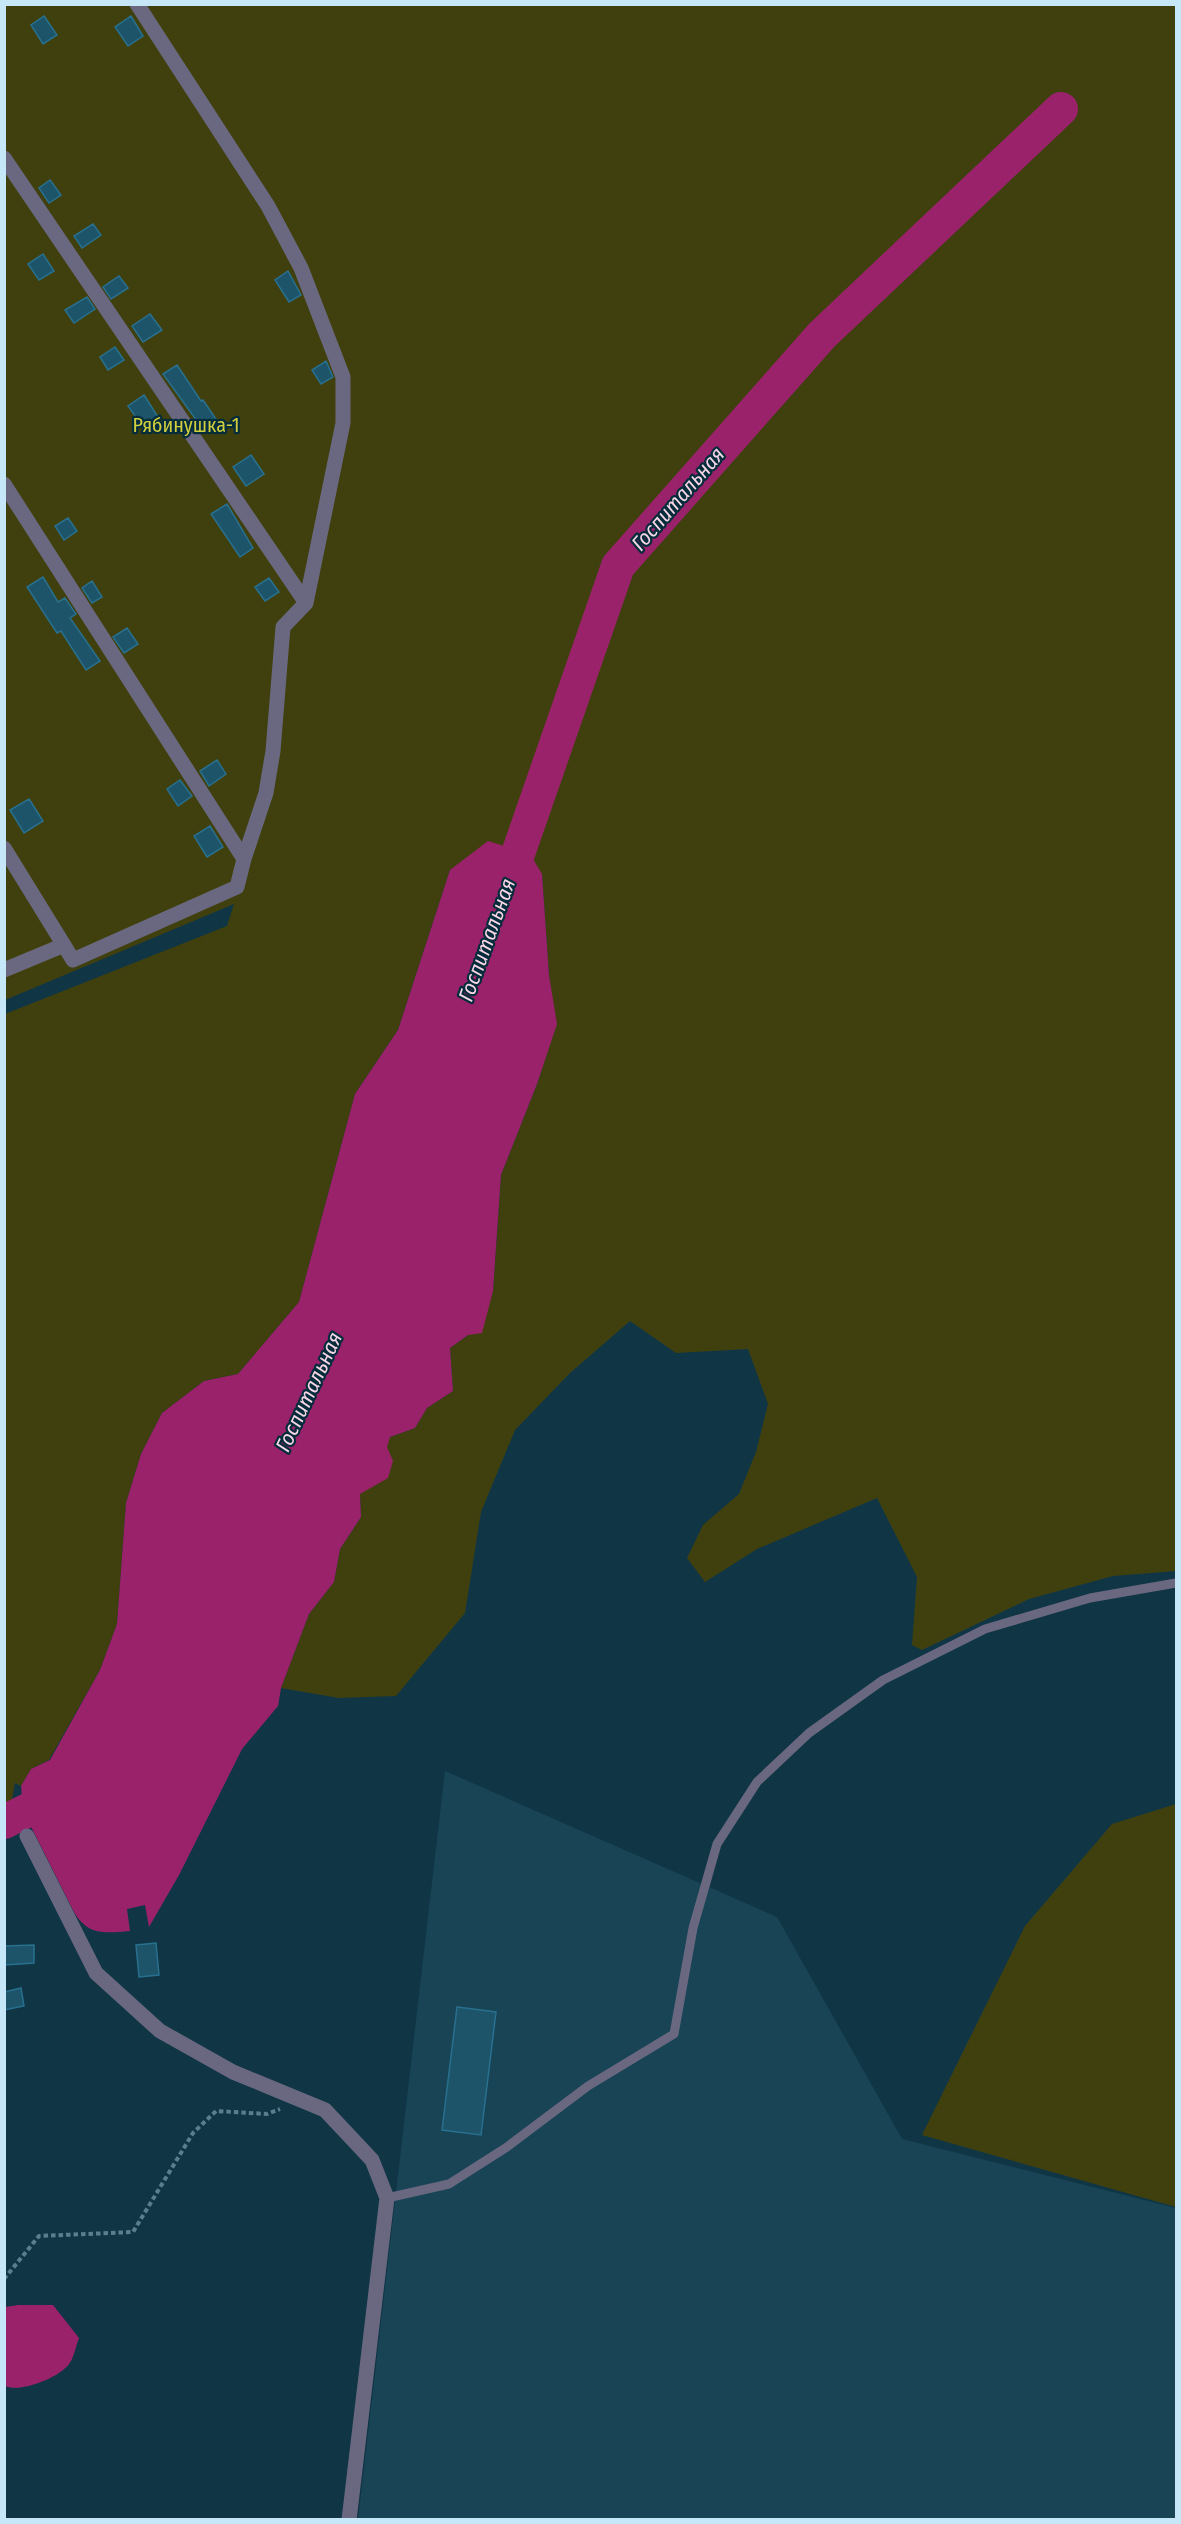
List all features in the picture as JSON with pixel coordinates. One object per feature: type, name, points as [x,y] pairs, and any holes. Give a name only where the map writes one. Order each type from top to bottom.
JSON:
[{"type":"street","points":[[4,848],[73,960],[237,888],[266,793],[272,762],[283,627],[306,603],[343,423],[343,377],[301,268],[268,206],[137,4]]},
{"type":"street","points":[[4,158],[306,603]]},
{"type":"street","points":[[4,484],[244,859]]},
{"type":"street","points":[[4,970],[64,945]]},
{"type":"street","points":[[27,1836],[96,1973],[160,2031],[233,2073],[326,2110],[372,2160],[387,2198],[349,2520]]},
{"type":"lane","points":[[387,2198],[449,2184],[507,2147],[588,2086],[674,2034],[693,1928],[717,1844],[757,1782],[809,1733],[884,1680],[985,1629],[1090,1598],[1176,1583]]},
{"type":"path","points":[[4,2279],[39,2236],[133,2232],[193,2133],[216,2111],[267,2114],[304,2101]]},
{"type":"shaded area","points":[[445,1771],[777,1917],[902,2139],[1176,2208],[1176,2519],[358,2520]]},
{"type":"green space","name":"Рябинушка-1","points":[[5,5],[1176,5],[1176,1571],[1113,1576],[1029,1599],[922,1650],[912,1645],[917,1577],[877,1498],[757,1549],[705,1582],[687,1558],[703,1525],[739,1494],[756,1452],[768,1404],[748,1349],[676,1353],[630,1321],[570,1373],[515,1430],[481,1512],[465,1613],[396,1696],[339,1698],[281,1688],[309,1614],[334,1582],[340,1549],[361,1517],[360,1494],[390,1437],[415,1428],[427,1408],[453,1391],[450,1348],[468,1335],[493,1291],[501,1175],[537,1084],[556,1024],[549,975],[542,874],[450,870],[398,1030],[355,1094],[299,1302],[238,1374],[204,1381],[162,1413],[141,1454],[126,1503],[117,1624],[100,1670],[49,1760],[31,1769],[21,1786],[15,1783],[5,1838],[5,1014],[227,926],[234,904],[5,1000]]},
{"type":"green space","points":[[1176,1804],[1176,2207],[922,2135],[1025,1926],[1112,1824]]},
{"type":"water","points":[[488,841],[530,854],[542,874],[549,975],[557,1024],[537,1084],[501,1175],[493,1291],[482,1333],[468,1335],[450,1348],[453,1391],[427,1408],[415,1428],[390,1437],[387,1447],[393,1461],[388,1478],[360,1494],[361,1517],[340,1549],[334,1582],[309,1614],[281,1688],[278,1706],[242,1749],[179,1875],[149,1927],[145,1905],[127,1909],[130,1931],[105,1932],[91,1929],[79,1920],[74,1912],[23,1811],[21,1786],[31,1769],[50,1760],[100,1670],[117,1624],[126,1503],[141,1454],[162,1413],[204,1381],[238,1374],[299,1302],[355,1094],[398,1030],[450,870]]},
{"type":"water","points":[[53,2305],[79,2338],[72,2358],[64,2369],[39,2383],[12,2388],[5,2386],[5,2307]]},
{"type":"building","points":[[44,16],[57,35],[43,44],[31,25]]},
{"type":"building","points":[[131,16],[143,36],[128,46],[115,27]]},
{"type":"building","points":[[50,180],[61,195],[49,203],[39,188]]},
{"type":"building","points":[[93,224],[101,235],[82,248],[74,236]]},
{"type":"building","points":[[43,254],[54,271],[39,280],[28,264]]},
{"type":"building","points":[[288,271],[301,295],[289,302],[275,280]]},
{"type":"building","points":[[119,276],[128,288],[111,299],[103,287]]},
{"type":"building","points":[[87,297],[95,309],[74,323],[65,310]]},
{"type":"building","points":[[150,314],[162,330],[143,342],[132,326]]},
{"type":"building","points":[[115,347],[124,360],[108,370],[100,357]]},
{"type":"building","points":[[326,361],[333,377],[321,384],[312,370]]},
{"type":"building","points":[[177,365],[216,419],[202,428],[163,374]]},
{"type":"building","points":[[144,395],[158,417],[143,427],[128,406]]},
{"type":"building","points":[[251,455],[264,474],[246,486],[233,467]]},
{"type":"building","points":[[227,504],[253,548],[240,557],[211,514]]},
{"type":"building","points":[[68,518],[77,531],[64,540],[55,526]]},
{"type":"building","points":[[43,577],[58,602],[65,598],[76,614],[70,618],[100,661],[86,670],[61,631],[57,633],[27,587]]},
{"type":"building","points":[[269,578],[279,592],[265,601],[255,587]]},
{"type":"building","points":[[92,581],[102,597],[92,603],[82,588]]},
{"type":"building","points":[[127,628],[138,644],[124,653],[113,637]]},
{"type":"building","points":[[217,760],[226,774],[209,786],[200,771]]},
{"type":"building","points":[[180,780],[192,796],[178,806],[167,789]]},
{"type":"building","points":[[29,799],[43,821],[24,833],[10,810]]},
{"type":"building","points":[[210,826],[223,847],[207,857],[194,836]]},
{"type":"building","points":[[156,1943],[159,1975],[139,1977],[136,1945]]},
{"type":"building","points":[[34,1945],[34,1963],[5,1965],[4,1946]]},
{"type":"building","points":[[21,1988],[24,2006],[4,2010],[4,1992]]},
{"type":"building","points":[[457,2007],[496,2012],[481,2135],[442,2130]]},
{"type":"waterway","name":"Госпитальная","points":[[504,894],[618,566],[822,335],[1061,109]]},
{"type":"waterway","name":"Госпитальная","points":[[4,1822],[66,1791]]}]
